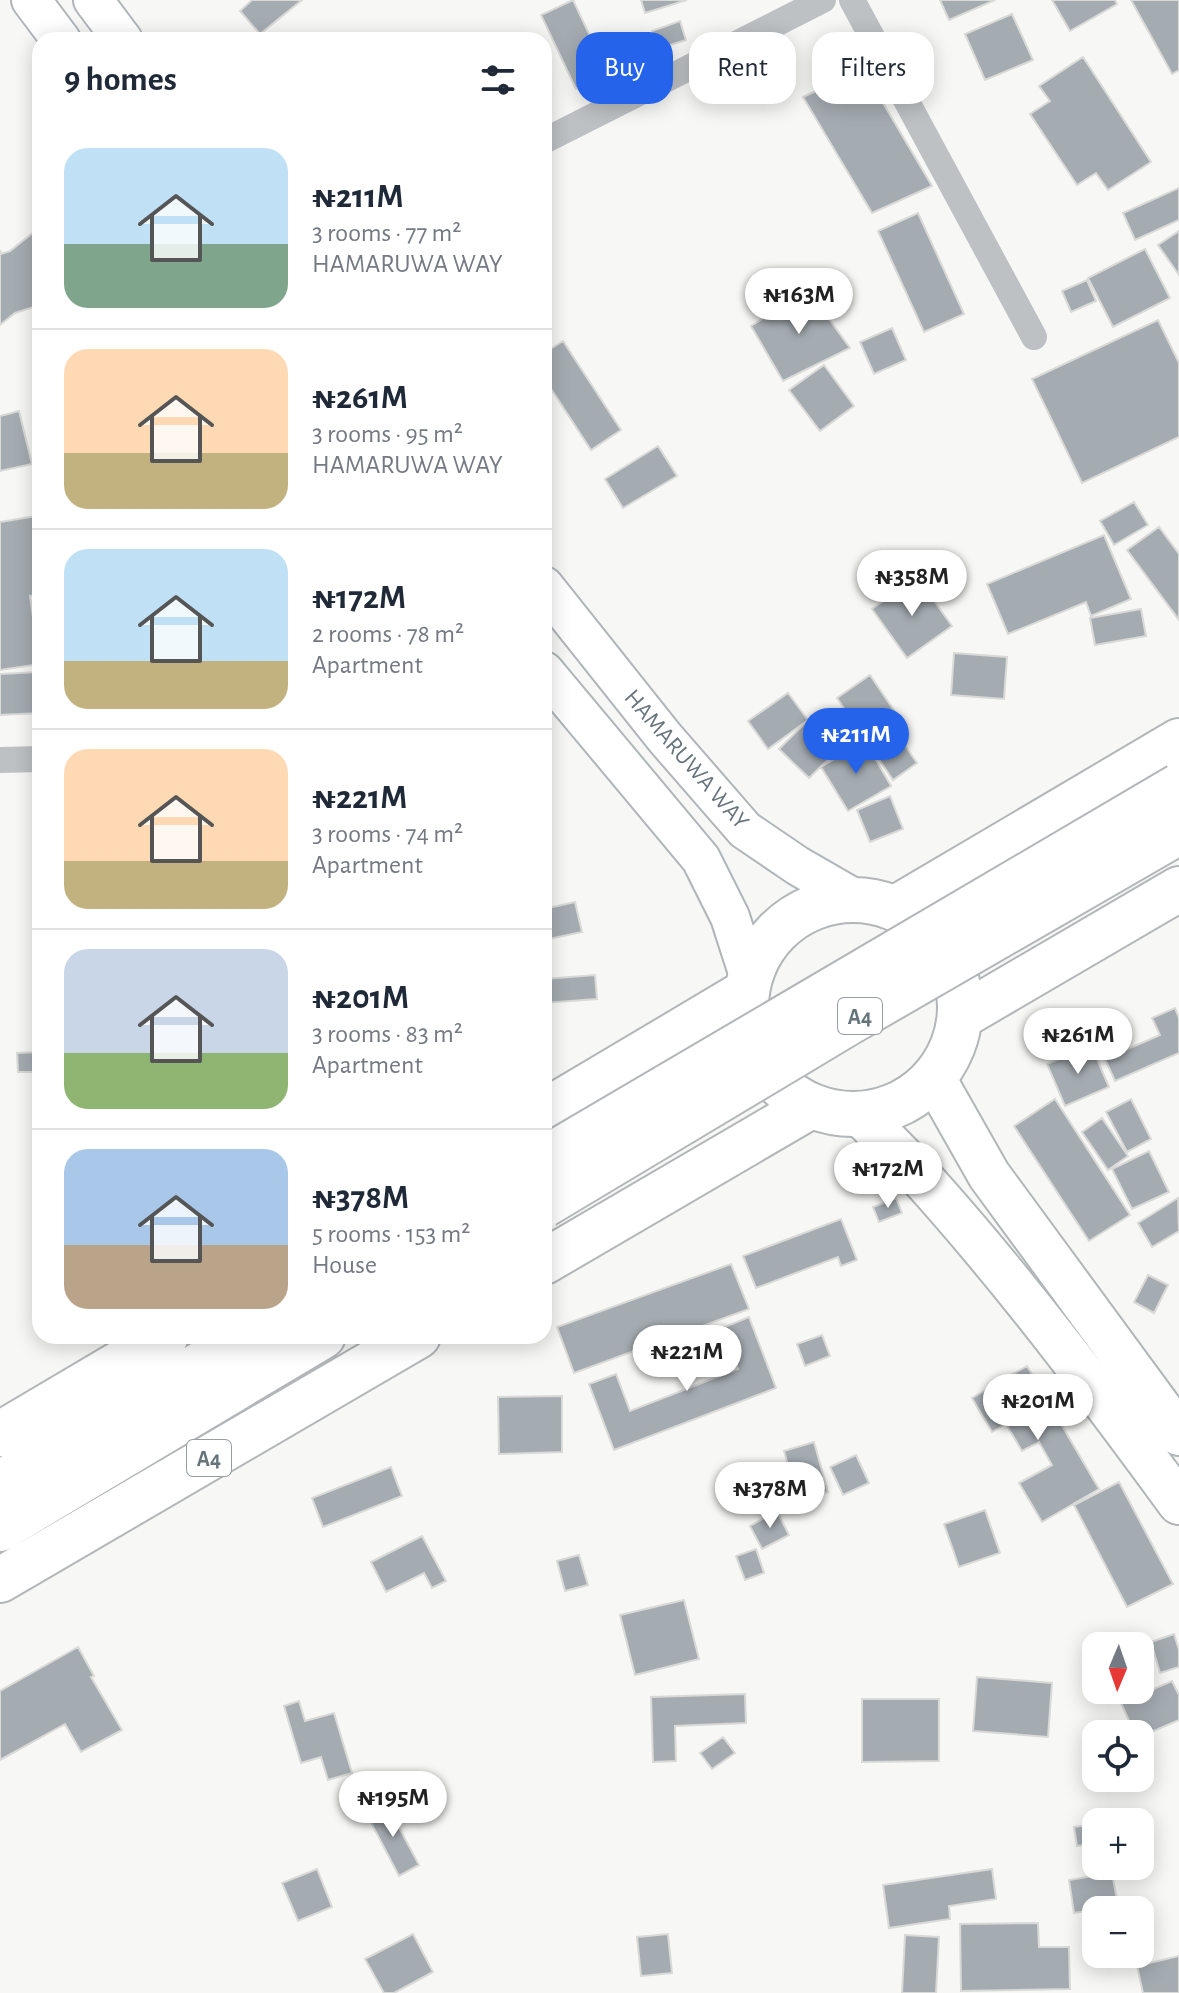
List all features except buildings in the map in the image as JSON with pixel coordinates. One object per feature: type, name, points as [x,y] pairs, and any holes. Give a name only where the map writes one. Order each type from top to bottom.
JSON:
[{"type":"highway","points":[[876,904],[924,926],[945,952],[958,983],[960,1017],[952,1049],[934,1078],[901,1103],[860,1114],[835,1113],[811,1106],[783,1089],[762,1065],[748,1035],[748,984],[772,935],[811,908],[876,904],[1179,741]]},
{"type":"highway","name":"A4","points":[[552,1154],[1179,786]]},
{"type":"highway","name":"A4","points":[[552,1200],[848,1023],[1179,832]]},
{"type":"highway","points":[[960,1017],[1179,889]]},
{"type":"highway","points":[[552,1107],[748,984]]},
{"type":"highway","points":[[552,1257],[811,1106]]},
{"type":"highway","points":[[0,1434],[152,1344]]},
{"type":"highway","points":[[0,1483],[235,1344]]},
{"type":"highway","name":"A4","points":[[0,1529],[310,1344]]},
{"type":"highway","name":"A4","points":[[0,1580],[404,1344]]},
{"type":"main road","points":[[31,0],[55,32]]},
{"type":"main road","points":[[93,0],[117,32]]},
{"type":"main road","name":"HAMARUWA WAY","points":[[552,596],[665,738],[745,830],[798,866],[876,904]]},
{"type":"main road","points":[[552,687],[701,859],[730,917],[748,984]]},
{"type":"main road","points":[[934,1078],[989,1175],[1179,1434]]},
{"type":"main road","points":[[860,1114],[919,1175],[994,1264],[1089,1380],[1179,1503]]},
{"type":"street","points":[[552,137],[823,0]]},
{"type":"street","points":[[852,0],[1034,337]]},
{"type":"street","points":[[0,760],[32,759]]}]
